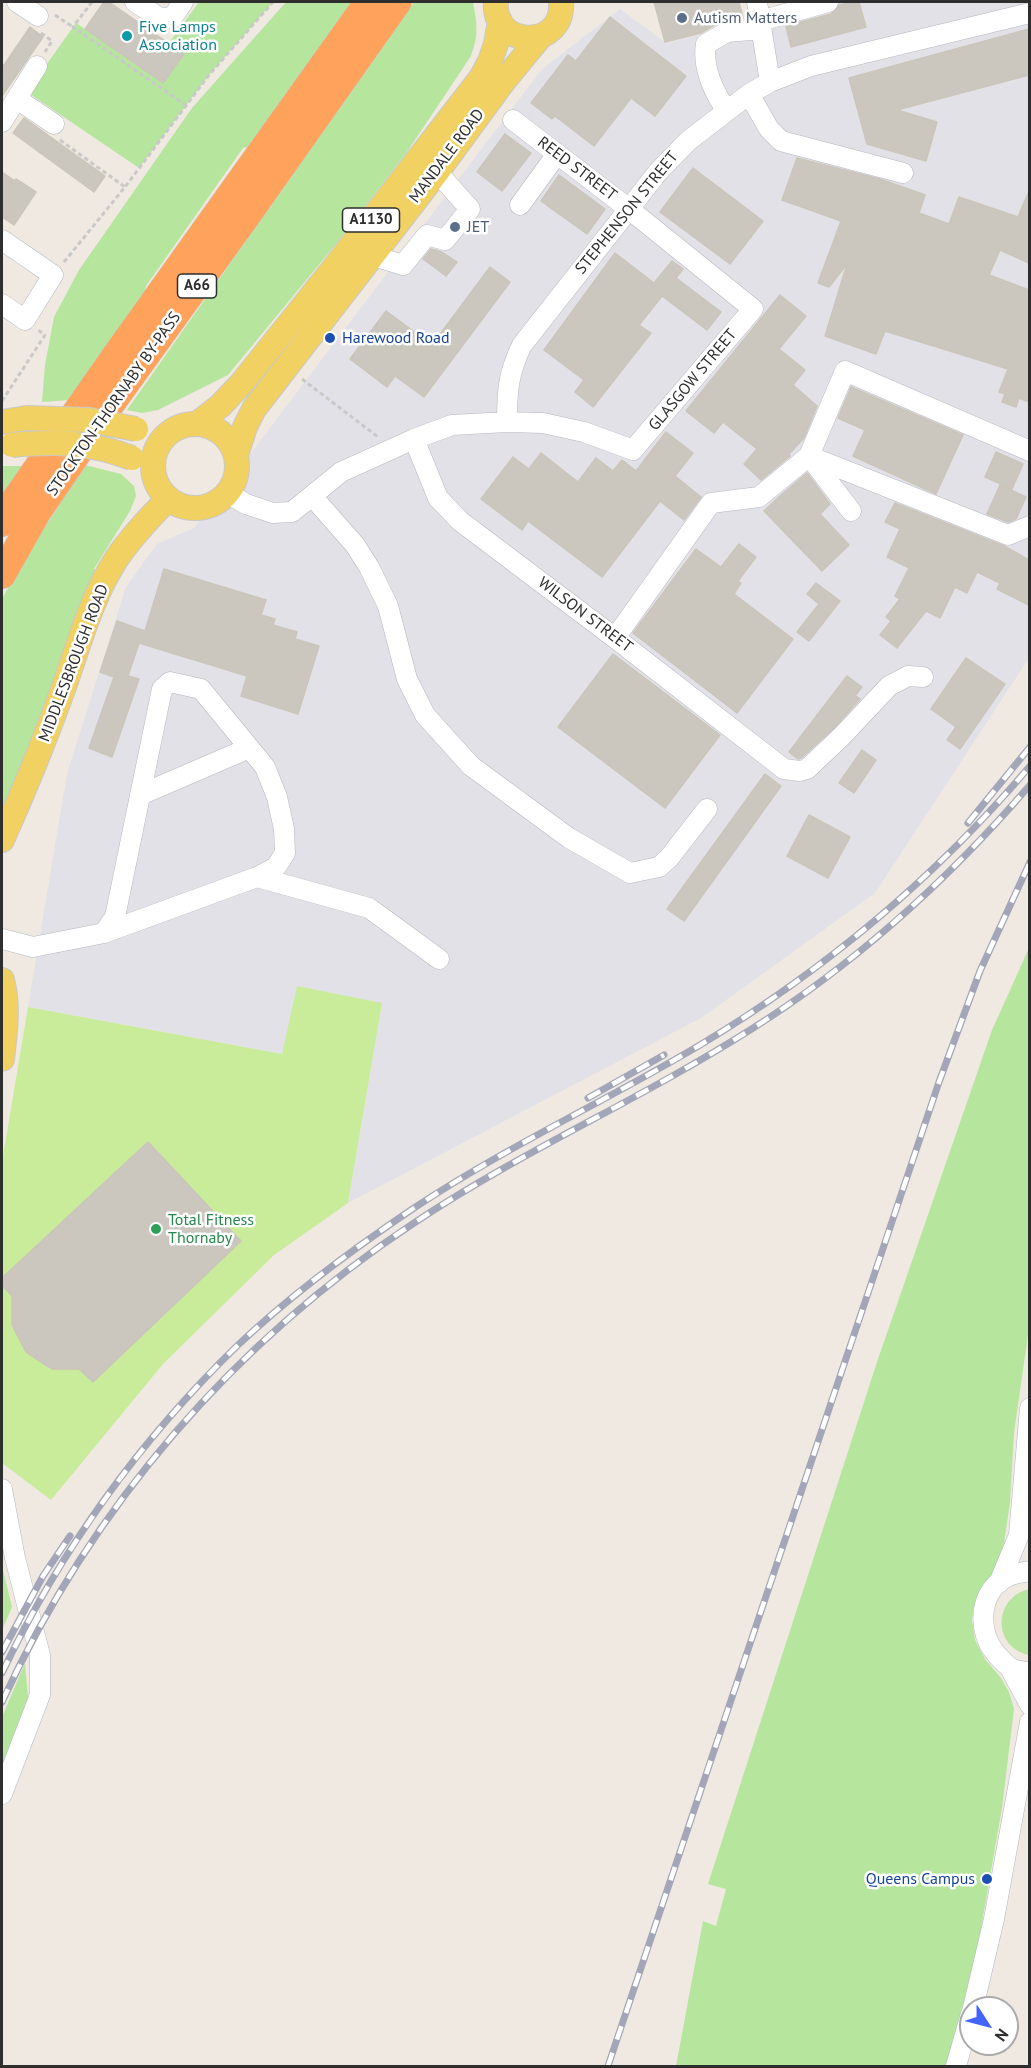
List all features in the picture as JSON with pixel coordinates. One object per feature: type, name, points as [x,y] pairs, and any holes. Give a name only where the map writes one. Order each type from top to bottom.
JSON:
[{"type":"highway","name":"STOCKTON-THORNABY BY-PASS","points":[[2,523],[14,501],[108,365],[368,2]]},
{"type":"highway","name":"STOCKTON-THORNABY BY-PASS","points":[[2,575],[37,513],[114,400],[398,2]]},
{"type":"main road","name":"MANDALE ROAD","points":[[236,455],[245,427],[254,409],[438,172],[503,81],[540,37],[556,24],[561,8],[584,2]]},
{"type":"main road","name":"MANDALE ROAD","points":[[497,7],[513,34],[522,38],[540,37]]},
{"type":"main road","name":"MANDALE ROAD","points":[[198,423],[220,406],[241,384],[450,119],[490,62],[496,44],[497,7]]},
{"type":"main road","name":"A1130","points":[[2,422],[27,418],[89,420],[136,429],[170,431],[188,423],[198,423]]},
{"type":"main road","points":[[198,423],[211,426],[222,433],[231,443],[236,455]]},
{"type":"main road","points":[[170,431],[160,440],[154,452],[152,465],[159,489],[168,499],[179,506],[206,507],[218,502],[228,493]]},
{"type":"main road","points":[[7,447],[48,442],[78,443],[110,450],[132,458],[154,478]]},
{"type":"main road","name":"A1130","points":[[228,493],[237,468],[236,455]]},
{"type":"main road","name":"MIDDLESBROUGH ROAD","points":[[2,840],[43,743],[83,629],[100,588],[118,557],[144,524],[168,499]]},
{"type":"main road","points":[[2,980],[6,995],[6,1027],[2,1059]]},
{"type":"street","points":[[16,2],[38,16]]},
{"type":"street","points":[[135,2],[160,18],[172,18],[183,2]]},
{"type":"street","points":[[727,111],[713,88],[707,63],[706,44],[759,17],[828,2]]},
{"type":"street","name":"STEPHENSON STREET","points":[[507,422],[507,388],[512,366],[522,345],[658,172],[688,141],[749,94],[770,82],[811,66],[1029,14]]},
{"type":"street","points":[[759,17],[770,82]]},
{"type":"street","points":[[2,122],[37,66]]},
{"type":"street","points":[[749,94],[769,129],[781,141],[903,173]]},
{"type":"street","points":[[17,99],[54,124]]},
{"type":"street","name":"REED STREET","points":[[513,120],[629,209],[753,309]]},
{"type":"street","points":[[520,205],[557,153]]},
{"type":"street","points":[[373,256],[403,265],[427,235],[445,240],[470,209],[438,172]]},
{"type":"street","points":[[2,240],[53,275],[25,320],[2,304]]},
{"type":"street","name":"GLASGOW STREET","points":[[507,422],[543,423],[584,432],[633,450],[753,309]]},
{"type":"street","points":[[615,638],[711,503],[759,497],[809,456],[845,371],[1029,451]]},
{"type":"street","points":[[228,493],[246,504],[273,513],[292,512],[341,472],[392,448],[452,424],[507,422]]},
{"type":"street","name":"WILSON STREET","points":[[414,439],[438,498],[460,521],[784,769],[800,771],[807,769],[889,686],[908,676],[923,677]]},
{"type":"street","points":[[809,456],[851,511]]},
{"type":"street","points":[[809,456],[1008,535],[1029,526]]},
{"type":"street","points":[[312,496],[355,545],[369,567],[388,606],[407,679],[425,715],[471,766],[569,838],[630,873],[659,867],[707,809]]},
{"type":"street","points":[[2,939],[33,946],[104,933],[257,878],[276,867],[285,853],[284,829],[277,797],[265,768],[201,688],[170,682],[162,689],[115,916],[104,933]]},
{"type":"street","points":[[140,795],[249,748]]},
{"type":"street","points":[[257,878],[369,908],[439,959]]},
{"type":"street","points":[[1029,1408],[1024,1542],[986,1603],[982,1618],[987,1642],[1010,1668],[1029,1705]]},
{"type":"street","points":[[2,1489],[15,1558],[40,1655],[40,1695],[2,1794]]},
{"type":"street","points":[[999,1583],[1010,1575],[1029,1571]]},
{"type":"street","points":[[1010,1668],[1029,1673]]},
{"type":"street","points":[[976,1996],[994,1919],[1029,1722]]},
{"type":"path","points":[[92,2],[73,27],[187,106]]},
{"type":"path","points":[[53,275],[125,187],[209,75],[273,2]]},
{"type":"path","points":[[54,124],[49,132],[125,187]]},
{"type":"path","points":[[2,402],[45,335],[25,320]]},
{"type":"path","points":[[295,356],[306,363],[298,376],[392,448]]},
{"type":"shaded area","points":[[832,2],[1029,2],[1029,658],[875,893],[701,1018],[348,1203],[382,1003],[282,1054],[28,1007],[67,774],[126,587],[157,544],[194,528],[542,69],[620,9],[666,43]]},
{"type":"green space","points":[[199,2],[273,2],[209,75],[139,168],[27,92],[76,23],[163,83],[183,54],[169,43]]},
{"type":"green space","points":[[286,2],[355,2],[255,145],[243,148],[146,286],[143,299],[70,400],[42,402],[45,365],[54,317],[79,270],[192,108]]},
{"type":"green space","points":[[414,2],[473,2],[476,29],[471,56],[407,152],[336,244],[228,375],[158,410],[142,413],[127,410]]},
{"type":"green space","points":[[85,465],[121,474],[134,486],[136,496],[130,511],[94,569],[101,573],[51,702],[2,813],[2,599],[23,561]]},
{"type":"green space","points":[[2,466],[24,466],[2,504]]},
{"type":"green space","points":[[1029,948],[1029,1328],[1014,1433],[1010,1502],[1002,1557],[974,1607],[972,1620],[975,1640],[985,1659],[1009,1692],[1014,1709],[1002,1808],[977,1951],[965,1996],[959,1996],[959,2020],[951,2051],[946,2066],[676,2066],[703,1921],[716,1926],[726,1889],[708,1884],[877,1362],[992,1030]]},
{"type":"green space","name":"Total Fitness Thornaby","points":[[297,986],[382,1003],[348,1203],[274,1255],[163,1364],[51,1500],[2,1463],[2,1162],[28,1007],[282,1054]]},
{"type":"green space","points":[[2,1566],[12,1607],[2,1630]]},
{"type":"green space","points":[[1030,1589],[1029,1655],[1008,1643],[1003,1633],[1002,1622],[1003,1612],[1009,1602],[1017,1594]]},
{"type":"green space","points":[[25,1663],[29,1708],[2,1778],[2,1717]]},
{"type":"building","name":"Five Lamps Association","points":[[104,2],[109,2],[184,54],[163,83],[85,29]]},
{"type":"building","name":"Autism Matters","points":[[654,2],[739,2],[743,18],[721,21],[701,33],[665,42]]},
{"type":"building","points":[[859,2],[866,27],[791,47],[786,26],[831,14],[839,5]]},
{"type":"building","points":[[610,17],[686,76],[655,116],[631,98],[594,146],[555,116],[552,119],[531,103],[568,55],[576,61]]},
{"type":"building","points":[[30,27],[43,37],[2,96],[2,68]]},
{"type":"building","points":[[1029,29],[1029,75],[897,110],[937,122],[926,161],[867,144],[849,78]]},
{"type":"building","points":[[24,118],[105,176],[94,192],[13,133]]},
{"type":"building","points":[[505,134],[531,153],[502,191],[477,172]]},
{"type":"building","points":[[797,158],[880,179],[925,195],[919,213],[949,224],[959,197],[1018,217],[1029,191],[1029,263],[1000,250],[989,275],[1029,290],[1029,402],[1019,398],[1016,407],[1002,402],[1005,394],[999,392],[1008,369],[885,331],[876,354],[825,336],[847,264],[829,287],[818,283],[841,221],[782,200]]},
{"type":"building","points":[[693,168],[763,221],[730,264],[660,212]]},
{"type":"building","points":[[2,172],[36,192],[14,225],[2,217]]},
{"type":"building","points":[[559,175],[605,209],[587,234],[541,201]]},
{"type":"building","points":[[431,249],[442,252],[457,262],[446,276],[423,259]]},
{"type":"building","points":[[615,253],[654,283],[672,261],[683,269],[676,278],[721,312],[707,330],[662,296],[639,325],[651,333],[593,407],[575,392],[584,380],[544,350]]},
{"type":"building","points":[[490,267],[510,282],[424,397],[395,376],[387,387],[350,359],[386,311],[432,345]]},
{"type":"building","points":[[780,295],[806,316],[779,349],[805,370],[793,385],[817,406],[804,438],[789,454],[790,456],[761,480],[744,464],[757,449],[723,422],[714,433],[686,411]]},
{"type":"building","points":[[851,387],[963,435],[936,494],[853,456],[865,430],[838,418]]},
{"type":"building","points":[[666,432],[693,453],[675,476],[701,497],[684,520],[660,501],[602,577],[528,521],[522,530],[481,499],[513,457],[529,469],[541,453],[578,482],[596,458],[613,471],[622,460],[636,471]]},
{"type":"building","points":[[996,452],[1023,464],[1012,489],[985,477]]},
{"type":"building","points":[[807,473],[830,504],[820,514],[849,545],[822,571],[764,511]]},
{"type":"building","points":[[1000,485],[1026,497],[1016,519],[1008,522],[987,514]]},
{"type":"building","points":[[895,503],[1004,546],[1029,560],[1029,605],[997,589],[1000,583],[977,572],[967,593],[955,587],[940,618],[926,611],[897,648],[880,635],[891,621],[886,617],[900,599],[895,596],[909,568],[887,557],[900,529],[885,522]]},
{"type":"building","points":[[739,544],[756,557],[738,581],[741,583],[734,594],[793,639],[737,713],[633,633],[696,549],[721,567]]},
{"type":"building","points":[[164,569],[266,600],[261,615],[275,619],[273,625],[297,632],[295,639],[319,646],[298,714],[241,696],[247,676],[139,643],[128,676],[139,679],[112,757],[89,748],[114,677],[100,672],[117,621],[145,631]]},
{"type":"building","points":[[816,583],[840,601],[809,641],[797,632],[819,604],[807,594]]},
{"type":"building","points":[[613,654],[720,735],[665,808],[558,727]]},
{"type":"building","points":[[966,658],[1005,684],[960,749],[947,740],[956,727],[931,709]]},
{"type":"building","points":[[847,676],[862,687],[855,696],[860,699],[834,728],[798,759],[789,752]]},
{"type":"building","points":[[862,750],[876,760],[854,793],[839,783]]},
{"type":"building","points":[[765,774],[781,786],[684,921],[667,909]]},
{"type":"building","points":[[809,815],[850,837],[828,878],[787,856]]},
{"type":"building","points":[[148,1142],[241,1241],[93,1382],[79,1369],[52,1369],[26,1352],[12,1325],[12,1296],[2,1285],[2,1278]]},
{"type":"railway","points":[[968,823],[1030,747]]},
{"type":"railway","points":[[2,1673],[50,1584],[105,1498],[168,1419],[202,1381],[259,1326],[323,1273],[414,1208],[520,1144],[700,1045],[791,985],[835,953],[917,883],[994,807],[1030,766]]},
{"type":"railway","points":[[2,1702],[38,1630],[79,1561],[124,1496],[174,1434],[228,1375],[286,1320],[348,1270],[455,1197],[709,1055],[827,977],[899,918],[967,854],[1030,785]]},
{"type":"railway","points":[[608,2066],[939,1082],[980,971],[1030,862]]},
{"type":"railway","points":[[588,1098],[664,1055]]},
{"type":"railway","points":[[2,1652],[43,1576],[70,1536]]},
{"type":"place","name":"Autism Matters","points":[[682,18]]},
{"type":"place","name":"Five Lamps Association","points":[[127,36]]},
{"type":"place","name":"JET","points":[[455,227]]},
{"type":"place","name":"Harewood Road","points":[[330,338]]},
{"type":"place","name":"Total Fitness Thornaby","points":[[156,1229]]},
{"type":"place","name":"Queens Campus","points":[[987,1879]]}]
